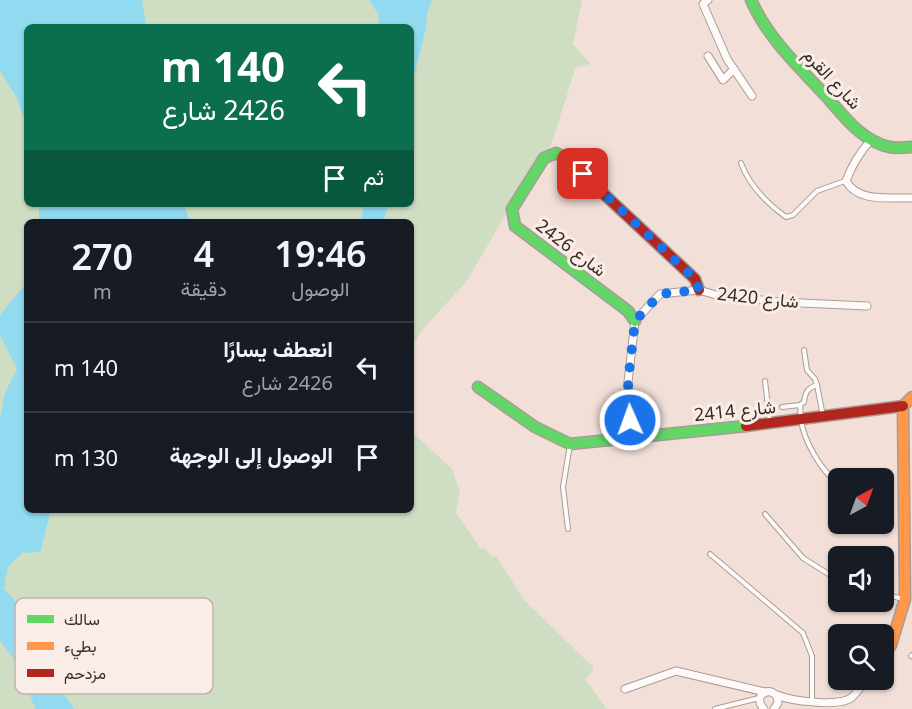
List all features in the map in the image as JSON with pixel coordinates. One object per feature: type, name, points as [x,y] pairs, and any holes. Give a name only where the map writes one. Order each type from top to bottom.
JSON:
[{"type":"street","points":[[708,0],[704,4],[727,59],[752,96]]},
{"type":"street","name":"شارع القرم","points":[[751,0],[777,43],[847,120],[871,140],[883,146],[912,147]]},
{"type":"street","points":[[708,56],[723,80],[734,69]]},
{"type":"street","points":[[871,140],[860,152],[846,181],[855,192],[862,195],[912,198]]},
{"type":"street","name":"2426 شارع","points":[[635,321],[628,311],[515,226],[512,209],[544,158],[556,153],[567,159],[695,279],[699,290]]},
{"type":"street","name":"2420 شارع","points":[[635,321],[660,294],[699,290],[716,295],[780,302],[867,306]]},
{"type":"street","points":[[630,439],[628,382],[635,321]]},
{"type":"street","points":[[478,387],[535,427],[570,444]]},
{"type":"street","points":[[894,635],[905,599],[903,406],[912,397]]},
{"type":"street","name":"2414 شارع","points":[[570,444],[770,424],[903,406]]},
{"type":"street","points":[[625,689],[676,671],[763,695],[771,692],[797,701],[812,700],[827,705],[851,698],[858,690]]},
{"type":"street","points":[[763,695],[760,703],[764,709]]},
{"type":"street","points":[[774,709],[778,703],[777,695]]},
{"type":"lane","points":[[741,164],[746,178],[786,217],[793,216],[817,191],[846,181]]},
{"type":"lane","points":[[804,350],[807,370],[817,385],[823,417]]},
{"type":"lane","points":[[765,381],[770,424]]},
{"type":"lane","points":[[782,407],[800,405],[804,402],[805,394],[810,388],[817,385]]},
{"type":"lane","points":[[800,405],[801,420],[813,455],[828,473]]},
{"type":"lane","points":[[568,529],[563,487],[570,444]]},
{"type":"lane","points":[[765,514],[803,558],[828,574]]},
{"type":"lane","points":[[710,554],[803,633],[812,656],[812,700]]},
{"type":"lane","points":[[894,596],[905,599]]},
{"type":"lane","points":[[715,709],[763,695]]},
{"type":"green space","points":[[0,0],[582,0],[573,44],[590,64],[576,67],[549,151],[536,162],[467,281],[423,329],[414,342],[414,219],[24,219],[24,513],[414,513],[414,434],[452,469],[460,492],[456,513],[481,549],[485,548],[492,557],[496,556],[524,600],[593,667],[593,671],[585,679],[607,709],[0,709]]},
{"type":"water","points":[[0,0],[142,0],[146,24],[24,24],[24,119],[17,98],[0,71]]},
{"type":"water","points":[[369,0],[432,0],[427,12],[426,28],[414,76],[414,24],[378,24],[379,15]]},
{"type":"water","points":[[39,207],[185,207],[189,219],[39,219]]},
{"type":"water","points":[[364,207],[388,207],[384,219],[361,219]]},
{"type":"water","points":[[24,286],[24,513],[50,513],[40,552],[22,553],[8,567],[4,589],[15,601],[15,660],[0,641],[0,418],[5,393],[17,369],[0,335],[0,315]]},
{"type":"water","points":[[30,694],[64,694],[74,709],[35,709]]},
{"type":"traffic: fast","points":[[751,0],[766,27],[784,50],[857,129],[884,146],[912,147]]},
{"type":"traffic: fast","points":[[577,169],[567,159],[556,153],[544,158],[512,209],[515,226],[628,311],[635,321]]},
{"type":"traffic: fast","points":[[478,387],[535,427],[570,444],[746,426]]},
{"type":"traffic: slow","points":[[894,635],[905,599],[903,406],[912,397]]},
{"type":"traffic: jam","points":[[577,169],[695,279],[699,290]]},
{"type":"traffic: jam","points":[[746,426],[903,406]]},
{"type":"route","points":[[583,174],[695,279],[699,290],[660,294],[635,321],[628,382],[630,420]]}]
